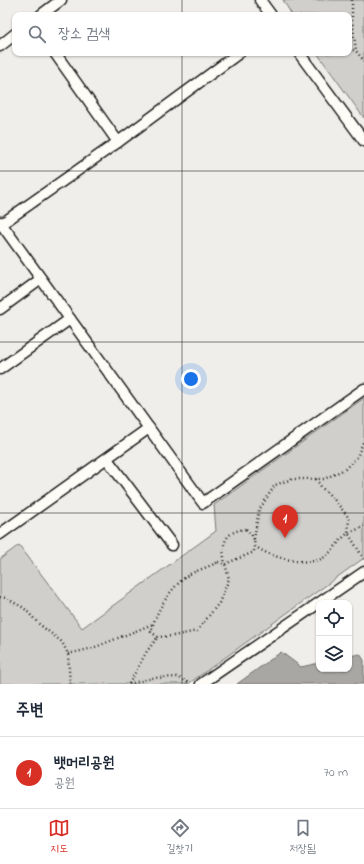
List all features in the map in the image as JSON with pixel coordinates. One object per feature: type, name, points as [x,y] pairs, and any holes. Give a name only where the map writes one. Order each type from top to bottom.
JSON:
[{"type":"lane","points":[[45,12],[61,0]]},
{"type":"lane","points":[[260,0],[269,12]]},
{"type":"lane","points":[[0,46],[12,36]]},
{"type":"lane","points":[[57,56],[118,142]]},
{"type":"lane","points":[[235,56],[118,142],[0,224],[70,318],[203,503],[364,389]]},
{"type":"lane","points":[[301,56],[364,141]]},
{"type":"lane","points":[[0,310],[41,279]]},
{"type":"lane","points":[[0,369],[70,318]]},
{"type":"lane","points":[[0,534],[149,428]]},
{"type":"lane","points":[[107,458],[172,545]]},
{"type":"lane","points":[[201,684],[364,572]]},
{"type":"path","points":[[352,0],[356,51],[364,61]]},
{"type":"path","points":[[352,50],[356,51]]},
{"type":"path","points":[[254,539],[246,530],[237,530],[229,535],[224,544],[223,554],[225,564],[229,579],[219,603],[197,631],[174,636],[158,637],[151,632],[158,612],[171,592],[187,576],[218,562],[225,564],[254,552],[254,539],[259,510],[276,485],[292,479],[324,479],[345,469],[357,457],[364,440]]},
{"type":"path","points":[[316,478],[322,488],[332,497],[348,518],[348,533],[364,558]]},
{"type":"path","points":[[255,546],[260,551],[274,556],[301,562],[315,562],[333,551],[348,533],[364,526]]},
{"type":"path","points":[[0,597],[6,598],[24,608],[39,624],[62,642],[68,654],[70,684]]},
{"type":"path","points":[[68,654],[92,648],[153,624]]},
{"type":"path","points":[[158,637],[147,651],[129,684],[153,678],[178,677],[192,684]]},
{"type":"shaded area","points":[[283,0],[364,0],[364,118],[319,56],[352,56],[352,12],[290,12]]},
{"type":"shaded area","points":[[364,398],[364,558],[188,684],[0,684],[0,559],[19,545],[82,628],[216,531],[214,505]]},
{"type":"shaded area","points":[[281,652],[301,667],[316,664],[316,672],[352,672],[352,655],[360,654],[364,660],[364,684],[237,684]]},
{"type":"place","name":"뱃머리공원","points":[[285,538]]}]
